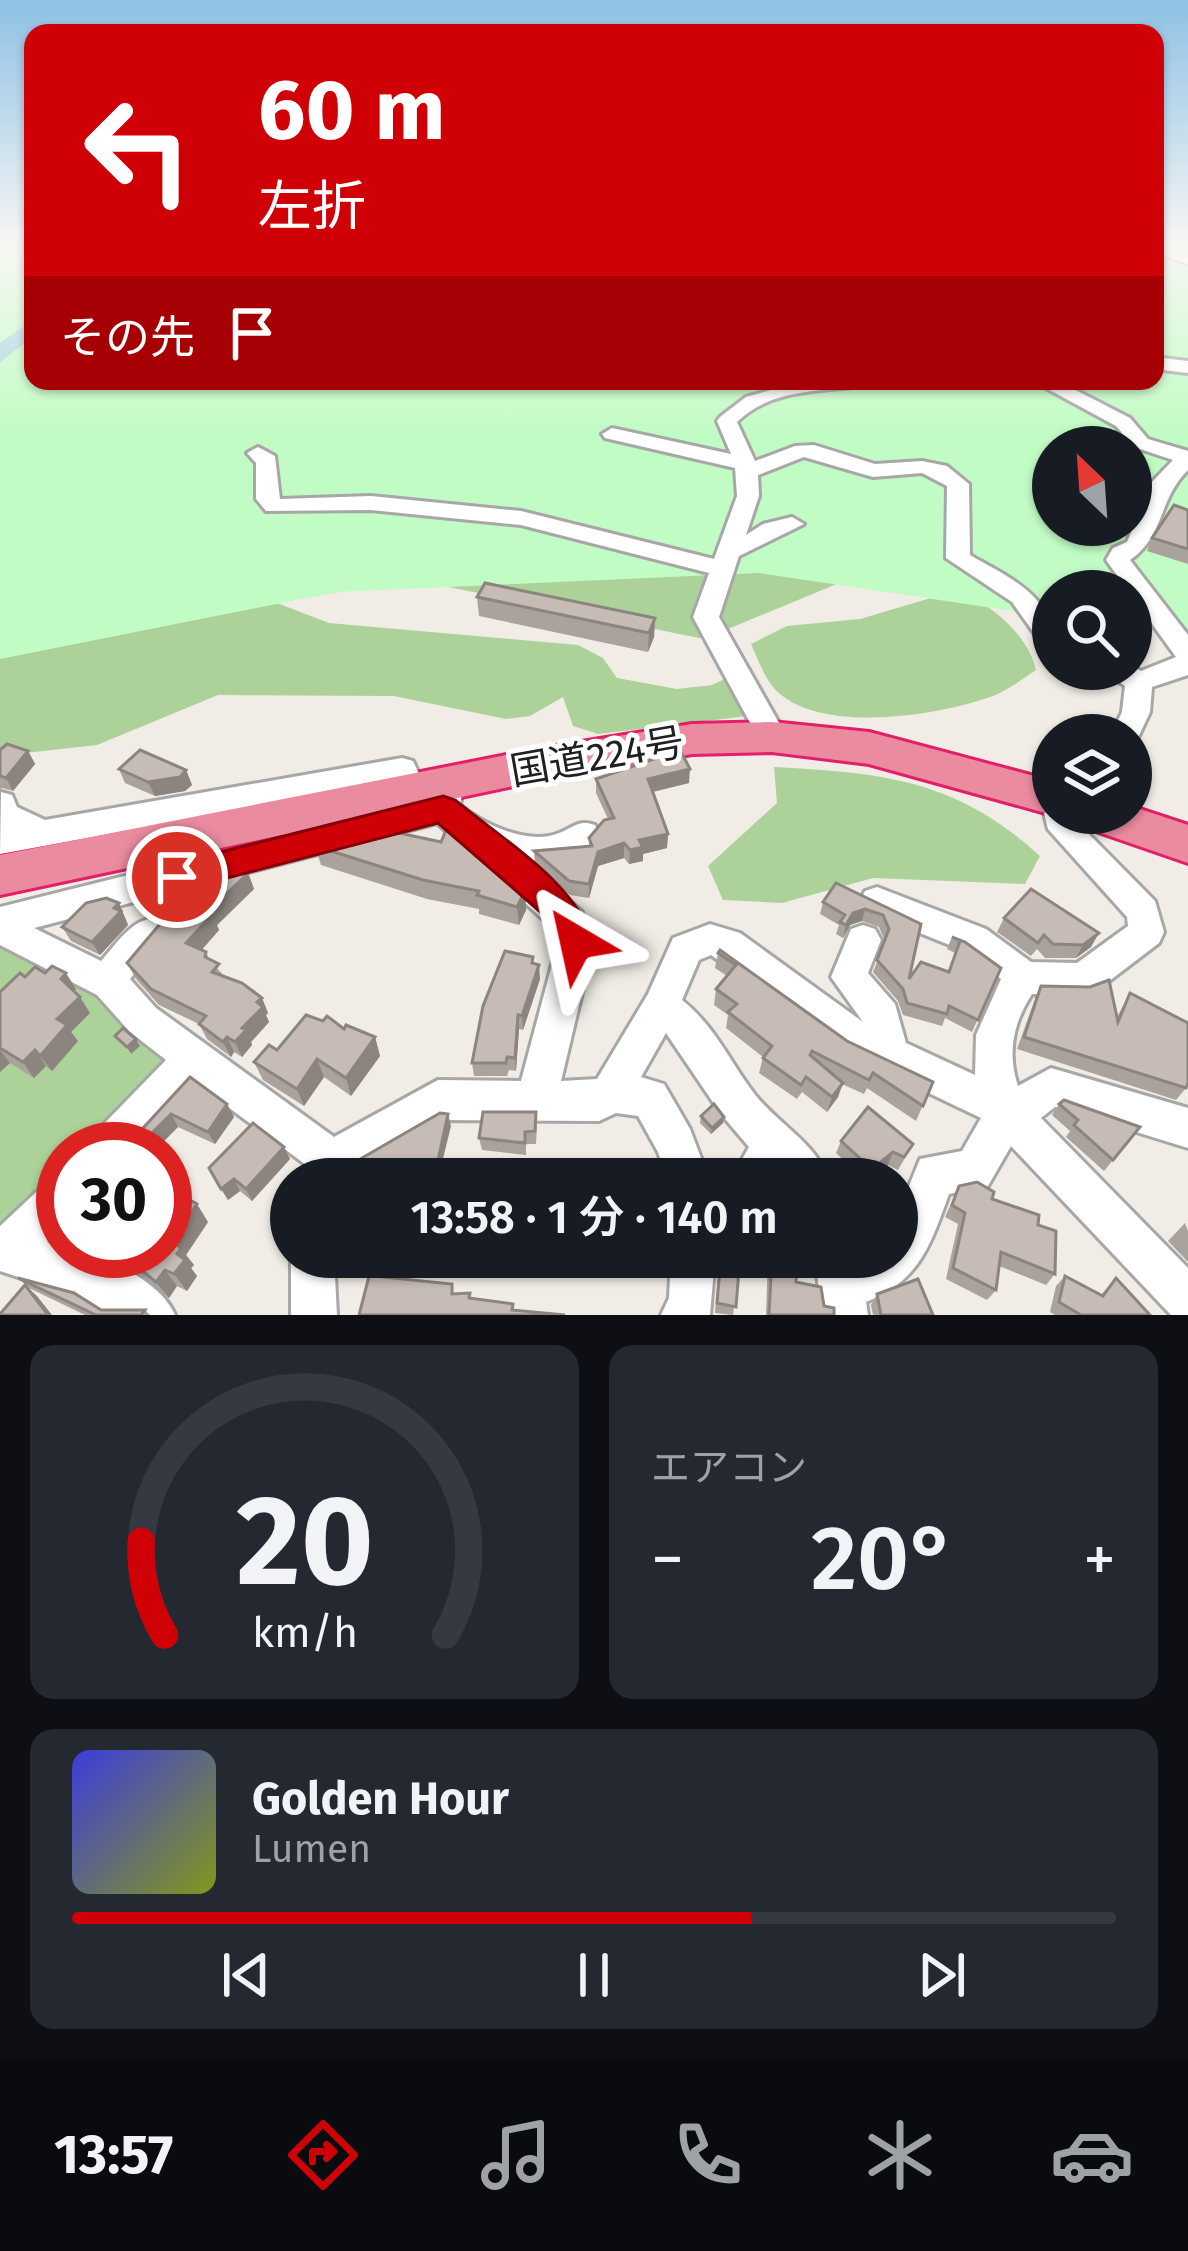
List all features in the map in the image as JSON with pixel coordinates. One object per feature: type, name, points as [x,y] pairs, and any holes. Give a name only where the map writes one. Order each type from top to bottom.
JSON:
[{"type":"highway","name":"国道224号","points":[[0,875],[443,804],[692,739],[772,736],[888,752],[1032,792]]},
{"type":"highway","points":[[1152,832],[1188,844]]},
{"type":"street","points":[[772,736],[706,617],[748,496],[746,468],[727,421],[734,411],[771,394],[797,390]]},
{"type":"street","points":[[1061,390],[1123,422],[1141,443],[1188,458],[1163,482],[1137,546],[1121,553],[1118,560],[1188,657],[1187,665],[1152,672]]},
{"type":"street","points":[[612,434],[746,468],[802,450],[873,471],[922,467],[949,476],[958,484],[961,505],[958,558],[1022,596],[1032,611]]},
{"type":"street","points":[[258,453],[267,461],[271,477],[267,499],[274,506],[371,503],[520,518],[726,560],[763,530],[791,524]]},
{"type":"street","points":[[16,838],[402,769],[570,922],[576,942],[536,1102]]},
{"type":"street","points":[[1,804],[2,814],[32,825],[16,838]]},
{"type":"street","points":[[0,925],[443,804],[506,838],[547,852],[563,850],[584,834]]},
{"type":"street","points":[[877,901],[971,935],[1010,962],[1023,978],[1083,979],[1147,932],[1143,911],[1069,834]]},
{"type":"street","points":[[0,925],[105,981],[143,1020],[315,1158]]},
{"type":"street","points":[[105,981],[152,932]]},
{"type":"street","points":[[349,1158],[438,1100],[598,1101],[611,1093],[661,1006],[686,949],[710,939],[749,958],[858,1040],[1003,1108],[1188,1300]]},
{"type":"street","points":[[863,940],[849,976],[882,1016],[889,1053]]},
{"type":"street","points":[[841,1285],[880,1278],[893,1265],[934,1174],[973,1172],[997,1132],[1003,1108],[994,1068],[995,1029],[1007,999],[1023,978]]},
{"type":"street","points":[[661,1006],[690,1026],[735,1103],[799,1158]]},
{"type":"street","points":[[134,1122],[194,1059]]},
{"type":"street","points":[[1003,1108],[1025,1105],[1052,1087],[1188,1128]]},
{"type":"street","points":[[611,1093],[650,1098],[681,1158]]},
{"type":"street","points":[[767,1158],[777,1143]]},
{"type":"street","points":[[36,1217],[4,1241],[97,1280],[152,1315]]},
{"type":"street","points":[[310,1278],[314,1315]]},
{"type":"street","points":[[684,1315],[691,1306],[692,1278]]},
{"type":"green space","points":[[0,308],[24,308],[24,390],[1164,390],[1164,308],[1188,308],[1188,637],[1152,632],[1152,570],[1032,570],[1032,614],[759,573],[337,592],[0,659]]},
{"type":"green space","points":[[1173,308],[1188,308],[1188,494],[1152,464],[1152,426],[1032,426],[1032,460],[839,583],[704,639],[409,579],[277,603],[329,623],[578,645],[603,658],[617,678],[677,689],[712,685],[731,676],[756,715],[598,734],[573,726],[563,697],[530,716],[506,719],[394,696],[218,695],[97,745],[16,754],[0,764],[0,381],[24,381],[24,390],[1164,390],[1164,344]]},
{"type":"green space","points":[[951,592],[964,595],[991,609],[1015,631],[1032,657],[1032,673],[1000,693],[965,705],[910,715],[851,717],[799,705],[779,693],[751,644],[787,626],[860,619]]},
{"type":"green space","points":[[774,767],[884,777],[916,785],[978,810],[1040,856],[1025,884],[873,878],[782,903],[723,900],[708,866],[777,803]]},
{"type":"green space","points":[[0,943],[110,989],[183,1063],[127,1122],[36,1122],[36,1213],[0,1243]]},
{"type":"building","points":[[1174,505],[1188,510],[1188,549],[1152,538]]},
{"type":"building","points":[[485,583],[655,618],[649,633],[477,597]]},
{"type":"building","points":[[7,744],[28,751],[6,778],[0,776],[0,750]]},
{"type":"building","points":[[140,750],[186,770],[180,777],[148,782],[119,769]]},
{"type":"building","points":[[680,750],[690,769],[648,779],[668,834],[639,840],[643,847],[630,850],[624,843],[598,852],[589,884],[569,881],[534,851],[592,846],[589,838],[604,820],[614,818],[596,779]]},
{"type":"building","points":[[449,823],[525,891],[517,907],[477,895],[479,891],[423,880],[315,846],[319,838],[330,835],[350,840],[356,828],[367,826],[441,842]]},
{"type":"building","points":[[231,864],[248,873],[209,911],[213,914],[186,943],[219,964],[212,972],[242,983],[262,998],[257,1002],[263,1007],[242,1028],[246,1030],[235,1042],[227,1037],[223,1042],[199,1024],[206,1016],[151,989],[127,963],[165,918],[162,906],[174,895],[164,889],[177,878],[193,873],[210,876]]},
{"type":"building","points":[[836,883],[921,924],[909,979],[921,962],[949,972],[960,941],[952,937],[965,942],[1001,968],[978,1020],[949,1006],[947,1014],[907,1003],[903,989],[877,960],[889,929],[883,915],[865,909],[853,913],[846,925],[840,922],[845,915],[823,902]]},
{"type":"building","points":[[1031,889],[1099,933],[1083,945],[1053,944],[1044,935],[1038,943],[1004,918]]},
{"type":"building","points":[[106,898],[119,903],[114,908],[121,911],[92,942],[62,927],[86,903]]},
{"type":"building","points":[[720,950],[847,1041],[933,1082],[923,1106],[873,1073],[869,1080],[812,1051],[810,1055],[843,1083],[832,1097],[806,1077],[801,1085],[763,1058],[772,1046],[728,1012],[737,1004],[716,989],[736,965]]},
{"type":"building","points":[[505,951],[533,957],[532,963],[539,965],[522,1016],[518,1015],[515,1058],[507,1057],[506,1063],[472,1063],[483,1006]]},
{"type":"building","points":[[52,966],[66,973],[61,979],[80,997],[57,1019],[67,1025],[40,1056],[35,1050],[23,1062],[0,1048],[0,992],[20,973],[25,977],[35,967],[45,973]]},
{"type":"building","points":[[1109,980],[1118,1022],[1130,993],[1188,1023],[1186,1088],[1024,1037],[1041,986],[1090,987]]},
{"type":"building","points":[[306,1015],[323,1021],[327,1016],[344,1029],[346,1025],[375,1037],[346,1078],[317,1059],[297,1089],[254,1062],[269,1045],[277,1050]]},
{"type":"building","points":[[123,1028],[136,1039],[127,1047],[115,1036]]},
{"type":"building","points":[[190,1077],[227,1104],[208,1132],[171,1114],[163,1122],[149,1122]]},
{"type":"building","points":[[1064,1100],[1140,1127],[1113,1160],[1074,1125],[1078,1120],[1059,1104]]},
{"type":"building","points":[[714,1104],[724,1117],[712,1128],[701,1116]]},
{"type":"building","points":[[868,1107],[913,1144],[904,1157],[893,1152],[886,1158],[860,1158],[841,1141]]},
{"type":"building","points":[[483,1112],[536,1112],[535,1131],[525,1132],[525,1143],[479,1138]]},
{"type":"building","points":[[440,1113],[448,1114],[439,1158],[362,1158]]},
{"type":"building","points":[[253,1123],[284,1147],[246,1189],[234,1179],[221,1189],[209,1168]]},
{"type":"building","points":[[977,1182],[994,1192],[992,1199],[1039,1215],[1038,1225],[1056,1231],[1055,1274],[1001,1252],[996,1290],[953,1268],[965,1213],[952,1205],[959,1186]]},
{"type":"building","points":[[1065,1276],[1103,1296],[1116,1278],[1150,1315],[1081,1315],[1059,1302]]},
{"type":"building","points":[[18,1278],[74,1293],[101,1310],[145,1310],[141,1315],[96,1315]]},
{"type":"building","points":[[369,1278],[392,1278],[452,1284],[452,1294],[470,1293],[469,1298],[513,1304],[512,1310],[565,1315],[359,1315]]},
{"type":"building","points":[[719,1278],[738,1278],[736,1307],[717,1303]]},
{"type":"building","points":[[771,1278],[796,1278],[796,1282],[821,1287],[824,1306],[834,1308],[834,1315],[769,1315]]},
{"type":"building","points":[[918,1279],[933,1315],[881,1315],[877,1294]]},
{"type":"building","points":[[25,1285],[48,1315],[0,1315],[0,1314]]},
{"type":"waterway","points":[[0,355],[24,334]]},
{"type":"route","points":[[177,877],[443,809],[557,906],[570,922],[576,942]]}]
